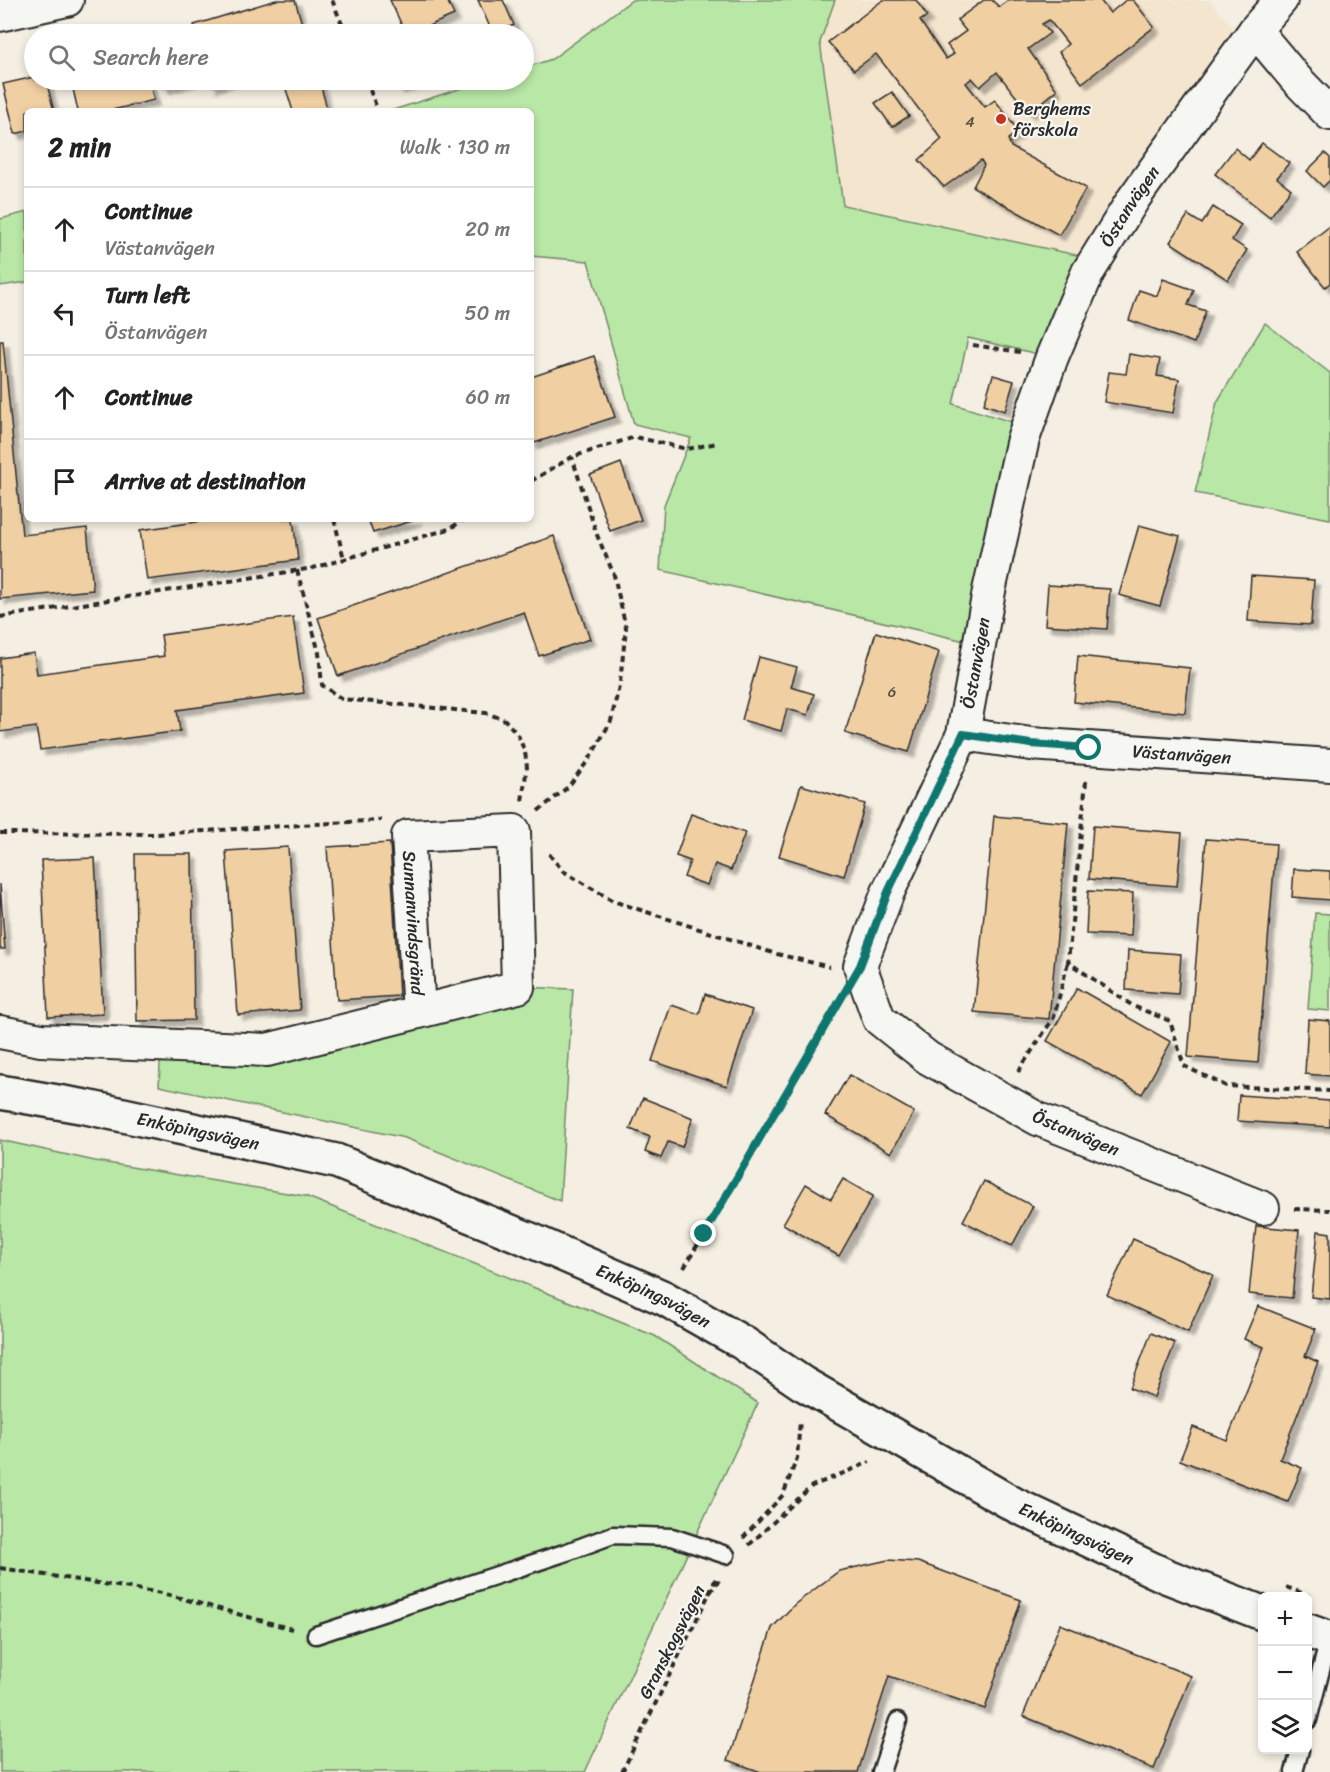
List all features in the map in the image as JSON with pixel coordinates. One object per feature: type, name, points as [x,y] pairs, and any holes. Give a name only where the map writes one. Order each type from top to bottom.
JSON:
[{"type":"street","points":[[0,15],[67,0]]},
{"type":"street","name":"Östanvägen","points":[[1263,1208],[1038,1119],[928,1058],[879,1019],[860,966],[888,892],[963,734],[988,591],[1023,439],[1052,357],[1088,272],[1134,198],[1255,30],[1281,0]]},
{"type":"street","points":[[1255,30],[1296,79],[1330,114]]},
{"type":"street","name":"Västanvägen","points":[[963,734],[1031,744],[1330,765]]},
{"type":"street","name":"Sunnanvindsgränd","points":[[0,1032],[41,1040],[267,1050],[419,1012],[518,987],[514,831],[408,836],[419,1012]]},
{"type":"street","name":"Enköpingsvägen","points":[[0,1092],[86,1107],[336,1161],[528,1239],[664,1298],[743,1343],[802,1383],[1015,1505],[1166,1576],[1258,1611]]},
{"type":"street","points":[[1312,1632],[1330,1639]]},
{"type":"lane","points":[[316,1635],[613,1535],[672,1537],[726,1555]]},
{"type":"lane","points":[[1312,1705],[1330,1639]]},
{"type":"lane","points":[[881,1772],[898,1721]]},
{"type":"lane","points":[[1294,1772],[1299,1754]]},
{"type":"path","points":[[332,0],[342,24]]},
{"type":"path","points":[[370,90],[377,108]]},
{"type":"path","points":[[973,345],[1052,357]]},
{"type":"path","points":[[534,479],[572,457],[635,436],[687,449],[717,443]]},
{"type":"path","points":[[531,818],[568,787],[590,758],[612,721],[620,682],[626,628],[614,575],[597,535],[572,457]]},
{"type":"path","points":[[335,522],[344,559]]},
{"type":"path","points":[[0,617],[297,570],[449,529],[460,522]]},
{"type":"path","points":[[297,570],[319,653],[322,685],[342,699],[486,713],[506,720],[518,735],[525,752],[527,767],[521,808]]},
{"type":"path","points":[[1001,1098],[1054,1017],[1068,962],[1089,748]]},
{"type":"path","points":[[1068,962],[1133,1006],[1170,1021],[1184,1066],[1226,1086],[1330,1090]]},
{"type":"path","points":[[684,1268],[860,966]]},
{"type":"path","points":[[709,1594],[726,1555],[783,1495],[797,1458],[802,1383]]},
{"type":"path","points":[[745,1550],[759,1534],[812,1486],[876,1459],[913,1447]]},
{"type":"path","points":[[0,1568],[162,1593],[316,1635]]},
{"type":"path","name":"Granskogsvägen","points":[[622,1772],[709,1594],[724,1574]]},
{"type":"path","points":[[1276,1584],[1319,1600]]},
{"type":"shaded area","name":"Berghems förskola","points":[[835,0],[1209,0],[1236,31],[1144,158],[1081,256],[843,205],[820,42]]},
{"type":"green space","points":[[632,0],[835,0],[820,42],[843,205],[1081,256],[1038,354],[968,338],[953,404],[1028,427],[978,644],[660,570],[664,505],[691,438],[634,424],[588,261],[534,256],[534,108],[399,108],[456,90],[534,90],[534,65],[552,59]]},
{"type":"green space","points":[[24,213],[24,282],[0,286],[0,219]]},
{"type":"green space","points":[[1265,323],[1330,373],[1330,519],[1195,493],[1217,402]]},
{"type":"green space","points":[[1315,913],[1330,914],[1330,1011],[1308,1009]]},
{"type":"green space","points":[[518,987],[573,989],[560,1201],[405,1138],[159,1086],[161,1045],[267,1050]]},
{"type":"green space","points":[[0,1140],[95,1161],[305,1196],[655,1336],[758,1403],[585,1772],[0,1772]]},
{"type":"building","points":[[276,0],[295,0],[302,24],[197,24]]},
{"type":"building","points":[[390,0],[447,0],[454,15],[433,24],[401,24]]},
{"type":"building","points":[[478,0],[503,0],[514,24],[489,24]]},
{"type":"building","name":"Berghems förskola","points":[[883,0],[916,0],[927,16],[920,21],[946,59],[954,54],[947,45],[966,31],[957,20],[984,0],[992,0],[999,7],[1008,0],[1100,0],[1110,13],[1126,0],[1133,0],[1154,27],[1082,83],[1059,52],[1068,44],[1049,20],[1042,24],[1050,33],[1028,49],[1057,90],[1029,113],[997,72],[980,87],[972,78],[966,83],[985,107],[995,100],[1019,132],[1008,139],[1011,147],[1086,188],[1059,235],[973,187],[984,165],[981,160],[944,187],[919,160],[942,139],[876,54],[854,70],[828,42]]},
{"type":"building","points":[[24,79],[24,90],[49,90],[53,108],[24,108],[24,132],[15,134],[3,84]]},
{"type":"building","points":[[73,90],[152,90],[154,100],[121,108],[77,108]]},
{"type":"building","points":[[286,90],[322,90],[327,108],[292,108]]},
{"type":"building","points":[[892,92],[909,116],[892,127],[875,103]]},
{"type":"building","points":[[1262,143],[1289,163],[1277,178],[1291,189],[1270,217],[1215,174],[1235,148],[1249,160]]},
{"type":"building","points":[[1325,153],[1330,158],[1330,180],[1323,187],[1307,171]]},
{"type":"building","points":[[1213,207],[1241,225],[1232,240],[1247,250],[1228,280],[1170,242],[1188,215],[1202,224]]},
{"type":"building","points":[[1330,226],[1330,283],[1325,287],[1297,252]]},
{"type":"building","points":[[1163,279],[1194,290],[1188,305],[1206,311],[1194,343],[1129,320],[1139,290],[1157,296]]},
{"type":"building","points":[[0,341],[3,341],[22,535],[87,528],[93,590],[0,599]]},
{"type":"building","points":[[1129,354],[1160,359],[1157,376],[1179,379],[1173,413],[1104,402],[1109,372],[1126,374]]},
{"type":"building","points":[[594,356],[615,417],[534,443],[534,376]]},
{"type":"building","points":[[993,375],[1014,381],[1005,411],[984,404]]},
{"type":"building","points":[[621,463],[641,520],[610,531],[590,475]]},
{"type":"building","points":[[197,522],[293,522],[298,560],[147,580],[140,530]]},
{"type":"building","points":[[369,522],[408,522],[373,533]]},
{"type":"building","points":[[1139,525],[1180,536],[1160,606],[1119,595]]},
{"type":"building","points":[[554,536],[590,639],[539,656],[524,612],[338,676],[318,618]]},
{"type":"building","points":[[1251,576],[1314,580],[1311,625],[1248,621]]},
{"type":"building","points":[[1048,585],[1110,589],[1107,629],[1045,625]]},
{"type":"building","points":[[293,617],[304,693],[177,710],[180,731],[40,750],[36,727],[0,732],[0,658],[34,653],[37,674],[164,656],[161,635]]},
{"type":"building","points":[[876,632],[939,652],[909,752],[845,733]]},
{"type":"building","points":[[1078,656],[1190,668],[1185,713],[1074,702]]},
{"type":"building","points":[[759,657],[797,667],[791,687],[814,694],[808,715],[787,709],[781,731],[742,720]]},
{"type":"building","points":[[801,785],[865,804],[844,876],[779,856]]},
{"type":"building","points":[[691,814],[745,833],[731,870],[715,864],[707,885],[684,877],[690,861],[676,856]]},
{"type":"building","points":[[994,816],[1068,823],[1049,1019],[974,1012]]},
{"type":"building","points":[[1093,826],[1182,833],[1177,886],[1089,879]]},
{"type":"building","points":[[1206,839],[1276,844],[1258,1063],[1188,1057]]},
{"type":"building","points":[[390,843],[399,996],[337,1000],[327,847]]},
{"type":"building","points":[[288,847],[300,1010],[238,1015],[226,851]]},
{"type":"building","points":[[135,854],[192,854],[194,1020],[137,1021]]},
{"type":"building","points":[[95,858],[103,1014],[48,1017],[41,860]]},
{"type":"building","points":[[1294,869],[1330,871],[1330,900],[1292,897]]},
{"type":"building","points":[[0,884],[5,949],[0,949]]},
{"type":"building","points":[[1088,891],[1133,893],[1131,936],[1086,934]]},
{"type":"building","points":[[1128,950],[1181,954],[1178,994],[1126,990]]},
{"type":"building","points":[[1077,988],[1171,1042],[1142,1094],[1047,1041]]},
{"type":"building","points":[[705,994],[752,1010],[727,1086],[652,1061],[671,1005],[699,1014]]},
{"type":"building","points":[[1308,1019],[1330,1021],[1330,1076],[1305,1074]]},
{"type":"building","points":[[849,1075],[914,1112],[891,1153],[825,1115]]},
{"type":"building","points":[[1239,1095],[1330,1101],[1330,1127],[1237,1121]]},
{"type":"building","points":[[643,1098],[693,1118],[682,1147],[668,1142],[661,1158],[645,1152],[650,1137],[630,1129]]},
{"type":"building","points":[[843,1179],[873,1196],[839,1256],[783,1224],[806,1184],[831,1199]]},
{"type":"building","points":[[984,1181],[1033,1206],[1012,1246],[963,1221]]},
{"type":"building","points":[[1256,1226],[1299,1230],[1292,1298],[1249,1294]]},
{"type":"building","points":[[1318,1231],[1330,1233],[1330,1299],[1311,1297]]},
{"type":"building","points":[[1133,1239],[1213,1275],[1188,1332],[1107,1295]]},
{"type":"building","points":[[1258,1306],[1316,1329],[1305,1356],[1318,1362],[1280,1459],[1302,1468],[1288,1502],[1180,1460],[1193,1427],[1227,1440],[1264,1347],[1244,1339]]},
{"type":"building","points":[[1151,1333],[1175,1343],[1154,1397],[1130,1388]]},
{"type":"building","points":[[888,1560],[918,1562],[1021,1600],[985,1709],[889,1676],[858,1772],[761,1772],[728,1760],[772,1628],[795,1604],[839,1571]]},
{"type":"building","points":[[1060,1624],[1191,1676],[1154,1769],[1023,1716]]},
{"type":"place","name":"Berghems förskola","points":[[1001,119]]},
{"type":"route","points":[[704,1234],[860,966],[888,892],[963,734],[1031,744],[1089,748]]}]
